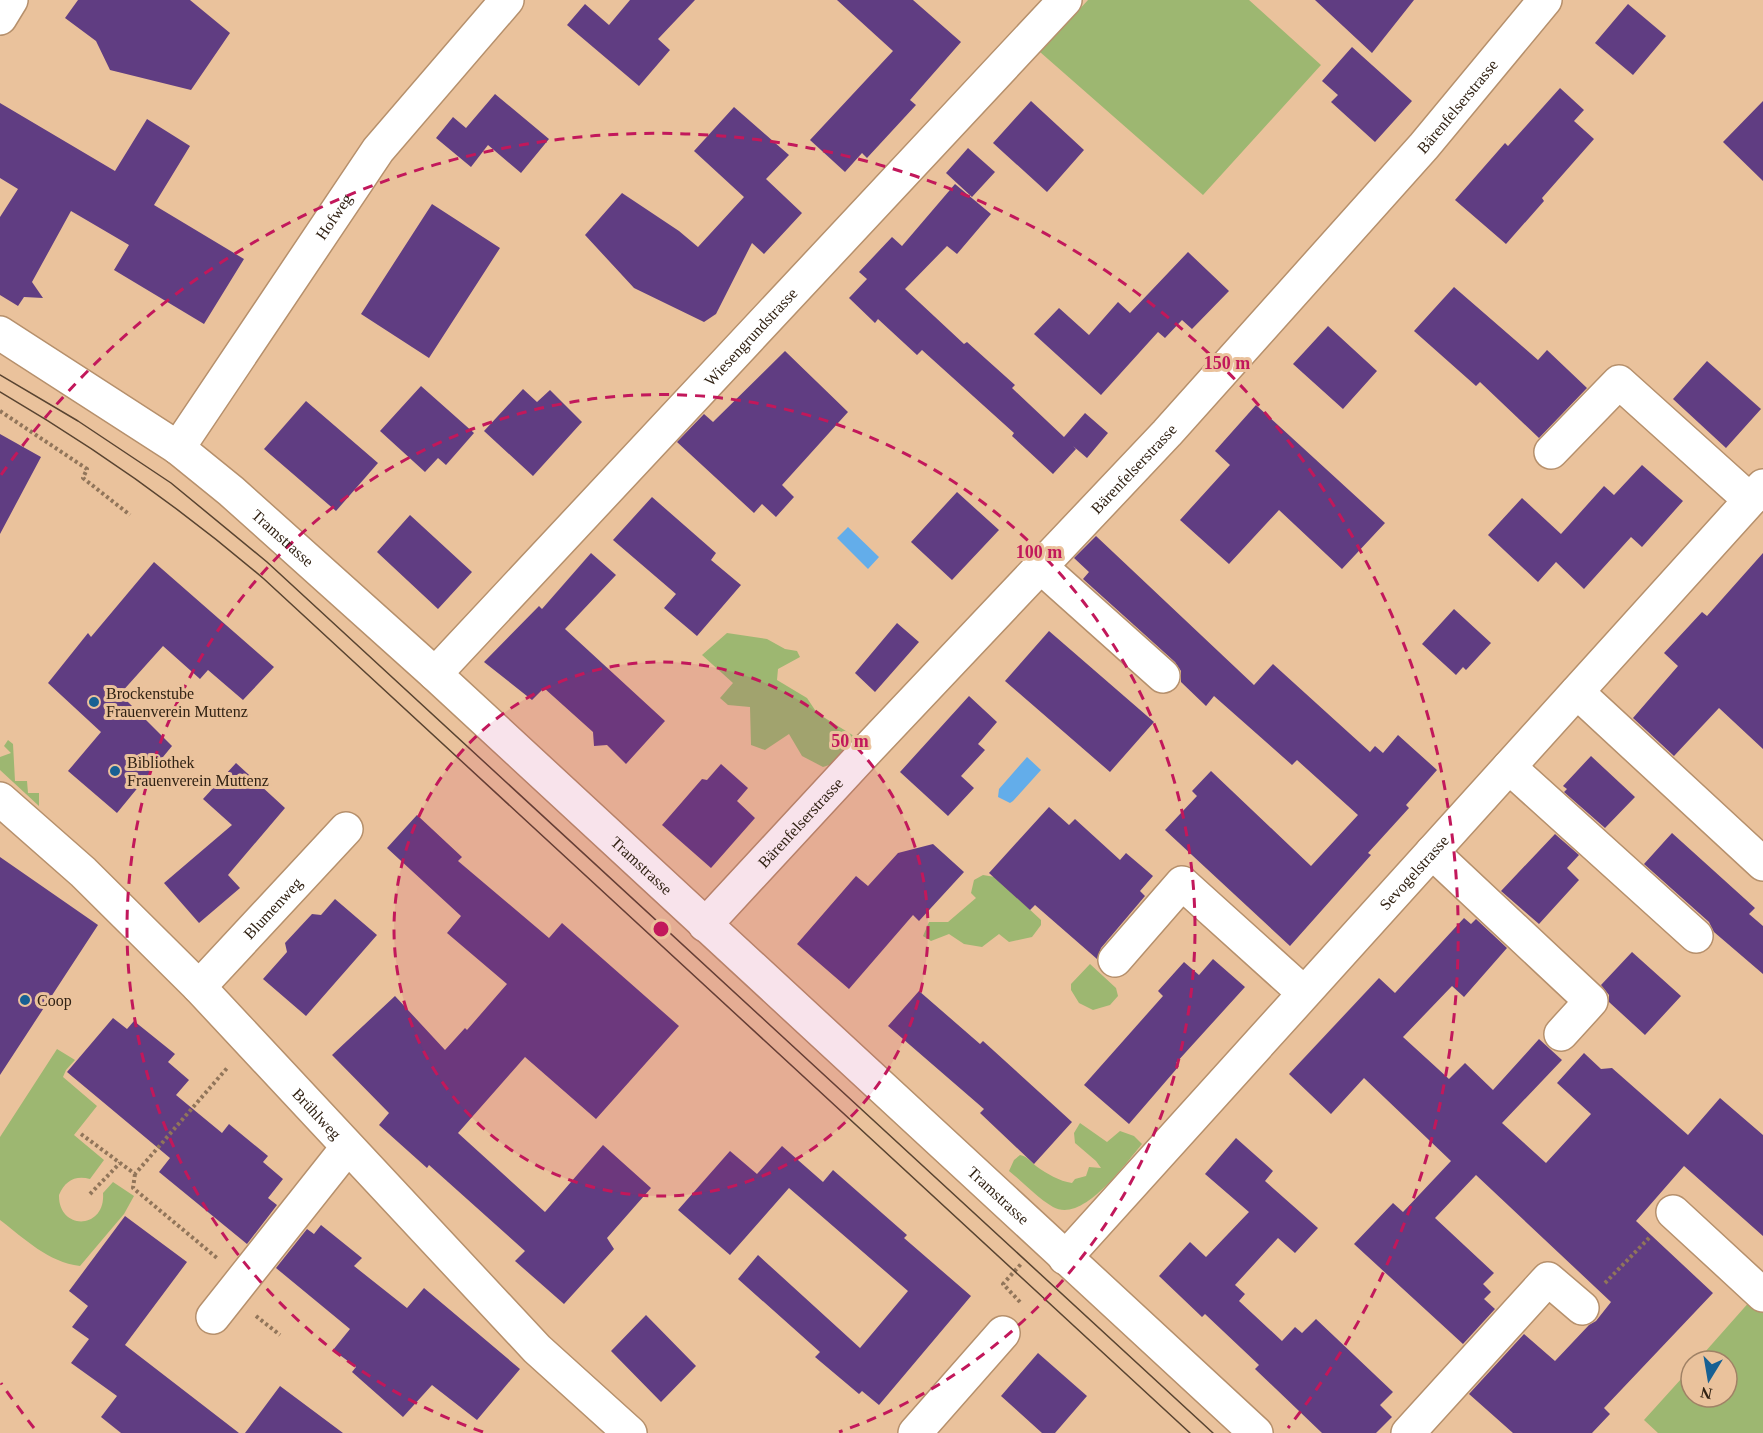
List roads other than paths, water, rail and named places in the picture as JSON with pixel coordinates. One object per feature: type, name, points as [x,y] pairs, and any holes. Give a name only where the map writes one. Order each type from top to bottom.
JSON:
[{"type":"street","points":[[0,18],[11,0]]},
{"type":"street","name":"Hofweg","points":[[178,448],[378,150],[507,0]]},
{"type":"street","name":"Wiesengrundstrasse","points":[[435,674],[1065,0]]},
{"type":"street","name":"Bärenfelserstrasse","points":[[705,925],[868,748],[1167,433],[1408,163],[1545,0]]},
{"type":"street","name":"Tramstrasse","points":[[0,333],[178,448],[231,491],[435,674],[1256,1433]]},
{"type":"street","points":[[1551,452],[1619,382],[1756,493]]},
{"type":"street","name":"Sevogelstrasse","points":[[1055,1248],[1304,993],[1756,493]]},
{"type":"street","points":[[1041,567],[1163,676]]},
{"type":"street","points":[[1577,692],[1763,864]]},
{"type":"street","points":[[1509,767],[1696,936]]},
{"type":"street","name":"Brühlweg","points":[[0,800],[83,872],[200,987],[347,1148],[537,1349],[630,1433]]},
{"type":"street","name":"Blumenweg","points":[[200,987],[346,829]]},
{"type":"street","points":[[1432,852],[1591,1001],[1561,1034]]},
{"type":"street","points":[[1115,960],[1182,883],[1304,993]]},
{"type":"street","points":[[213,1317],[347,1148]]},
{"type":"street","points":[[1673,1212],[1763,1295]]},
{"type":"street","points":[[1408,1433],[1548,1279],[1582,1308]]},
{"type":"street","points":[[915,1433],[1003,1333]]},
{"type":"water","points":[[848,527],[879,557],[868,569],[837,538]]},
{"type":"water","points":[[1027,757],[1041,770],[1010,803],[998,797],[999,789]]},
{"type":"tram line","points":[[0,375],[78,421],[171,483],[267,562],[1213,1433]]},
{"type":"tram line","points":[[0,392],[69,434],[136,479],[264,579],[1190,1433]]},
{"type":"place","name":"Brockenstube Frauenverein Muttenz","points":[[94,702]]},
{"type":"place","name":"Bibliothek Frauenverein Muttenz","points":[[115,771]]},
{"type":"place","name":"Coop","points":[[25,1000]]}]
